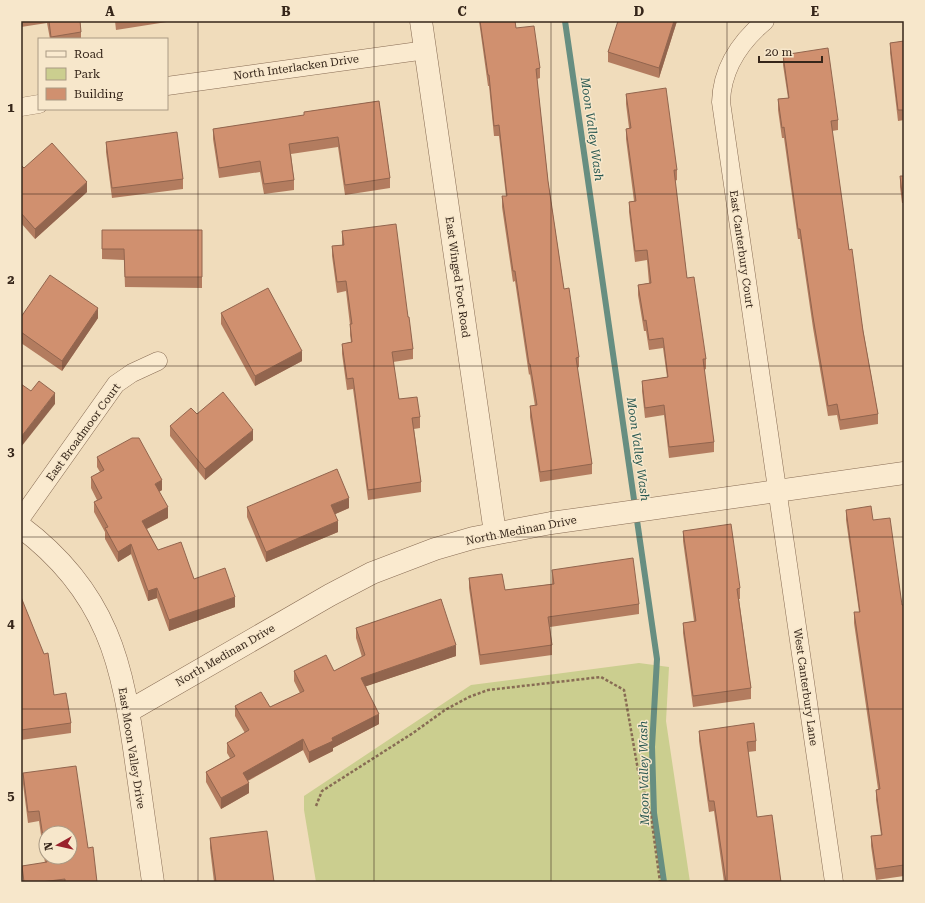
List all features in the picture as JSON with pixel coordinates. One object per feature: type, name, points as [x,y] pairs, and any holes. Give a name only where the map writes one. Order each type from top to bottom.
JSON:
[{"type":"street","name":"East Winged Foot Road","points":[[422,21],[495,533]]},
{"type":"street","name":"East Canterbury Court","points":[[766,21],[739,48],[728,67],[721,90],[721,102],[777,492]]},
{"type":"street","name":"North Interlacken Drive","points":[[168,86],[426,50]]},
{"type":"street","points":[[21,107],[38,104]]},
{"type":"street","name":"East Broadmoor Court","points":[[21,518],[116,384],[132,373],[158,361]]},
{"type":"street","name":"North Medinan Drive","points":[[129,711],[330,594],[372,573],[472,538],[551,523],[904,473]]},
{"type":"street","name":"West Canterbury Lane","points":[[777,492],[834,882]]},
{"type":"street","name":"East Moon Valley Drive","points":[[21,527],[40,542],[61,563],[90,602],[106,631],[115,655],[129,711],[153,882]]},
{"type":"path","points":[[316,806],[322,791],[413,733],[445,710],[468,697],[488,690],[601,677],[624,690],[638,770],[651,816],[660,882]]},
{"type":"green space","points":[[639,663],[669,667],[666,721],[690,882],[316,882],[304,810],[304,796],[471,685]]},
{"type":"building","points":[[49,21],[80,21],[81,32],[51,37]]},
{"type":"building","points":[[480,21],[515,21],[516,28],[534,26],[540,68],[536,69],[548,181],[564,289],[569,288],[579,357],[576,358],[592,464],[540,472],[530,406],[537,405],[529,364],[515,271],[513,271],[502,196],[507,196],[499,125],[494,126],[489,75]]},
{"type":"building","points":[[618,21],[674,21],[659,68],[608,52]]},
{"type":"building","points":[[904,41],[904,110],[898,110],[890,43]]},
{"type":"building","points":[[828,48],[838,120],[831,121],[849,250],[852,249],[863,331],[878,414],[840,420],[837,404],[828,406],[800,229],[798,229],[784,127],[782,128],[778,99],[789,98],[783,55]]},
{"type":"building","points":[[666,88],[677,170],[674,170],[687,278],[694,277],[706,359],[703,359],[714,442],[669,447],[664,405],[645,408],[642,381],[668,377],[663,338],[649,340],[646,320],[644,321],[638,285],[651,283],[647,250],[635,251],[629,202],[636,201],[626,129],[631,128],[626,94]]},
{"type":"building","points":[[379,101],[390,178],[345,185],[338,137],[289,144],[294,180],[264,184],[260,161],[219,168],[213,129],[304,115],[304,112]]},
{"type":"building","points":[[177,132],[183,179],[112,188],[106,142]]},
{"type":"building","points":[[52,143],[87,182],[35,229],[21,213],[21,165],[24,168]]},
{"type":"building","points":[[900,176],[904,176],[904,193],[902,193]]},
{"type":"building","points":[[396,224],[413,349],[392,352],[399,399],[417,397],[420,417],[412,418],[421,482],[368,490],[353,378],[347,379],[342,344],[352,342],[350,324],[352,324],[346,281],[337,282],[332,246],[344,245],[342,231]]},
{"type":"building","points":[[102,230],[202,230],[202,277],[125,277],[124,249],[102,249]]},
{"type":"building","points":[[50,275],[98,308],[62,361],[21,332],[21,317]]},
{"type":"building","points":[[268,288],[302,351],[255,376],[221,313]]},
{"type":"building","points":[[39,381],[55,393],[21,437],[21,384],[31,391]]},
{"type":"building","points":[[223,392],[253,430],[205,469],[170,426],[191,408],[197,414]]},
{"type":"building","points":[[132,438],[139,438],[162,480],[155,484],[168,507],[142,521],[158,550],[181,542],[194,579],[225,568],[235,597],[169,620],[157,588],[148,591],[131,544],[118,552],[105,528],[108,527],[94,502],[102,498],[91,477],[104,470],[97,457]]},
{"type":"building","points":[[337,469],[349,498],[331,505],[338,521],[266,552],[247,507]]},
{"type":"building","points":[[871,506],[873,520],[890,518],[902,605],[904,605],[904,865],[876,869],[871,836],[882,835],[876,790],[880,789],[854,612],[860,612],[846,510]]},
{"type":"building","points":[[731,524],[740,588],[737,589],[751,688],[693,696],[683,623],[696,621],[683,531]]},
{"type":"building","points":[[633,558],[639,604],[548,617],[552,645],[480,655],[469,578],[502,574],[505,590],[554,584],[552,570]]},
{"type":"building","points":[[21,597],[44,654],[48,653],[54,695],[66,693],[71,723],[21,730]]},
{"type":"building","points":[[441,599],[456,645],[361,678],[379,714],[332,738],[333,741],[309,752],[303,739],[243,773],[249,783],[221,798],[206,772],[235,756],[227,743],[249,730],[235,706],[261,692],[270,707],[304,691],[294,671],[326,655],[334,671],[365,655],[356,628]]},
{"type":"building","points":[[754,723],[756,741],[747,742],[757,817],[772,815],[781,882],[726,882],[714,801],[709,801],[699,731]]},
{"type":"building","points":[[76,766],[88,848],[93,847],[97,882],[65,882],[65,879],[41,882],[24,882],[22,866],[38,863],[38,865],[78,865],[78,825],[41,825],[39,811],[28,812],[23,773]]},
{"type":"building","points":[[267,831],[274,882],[216,882],[210,838]]},
{"type":"waterway","name":"Moon Valley Wash","points":[[565,21],[657,659],[652,747],[654,813],[664,882]]}]
